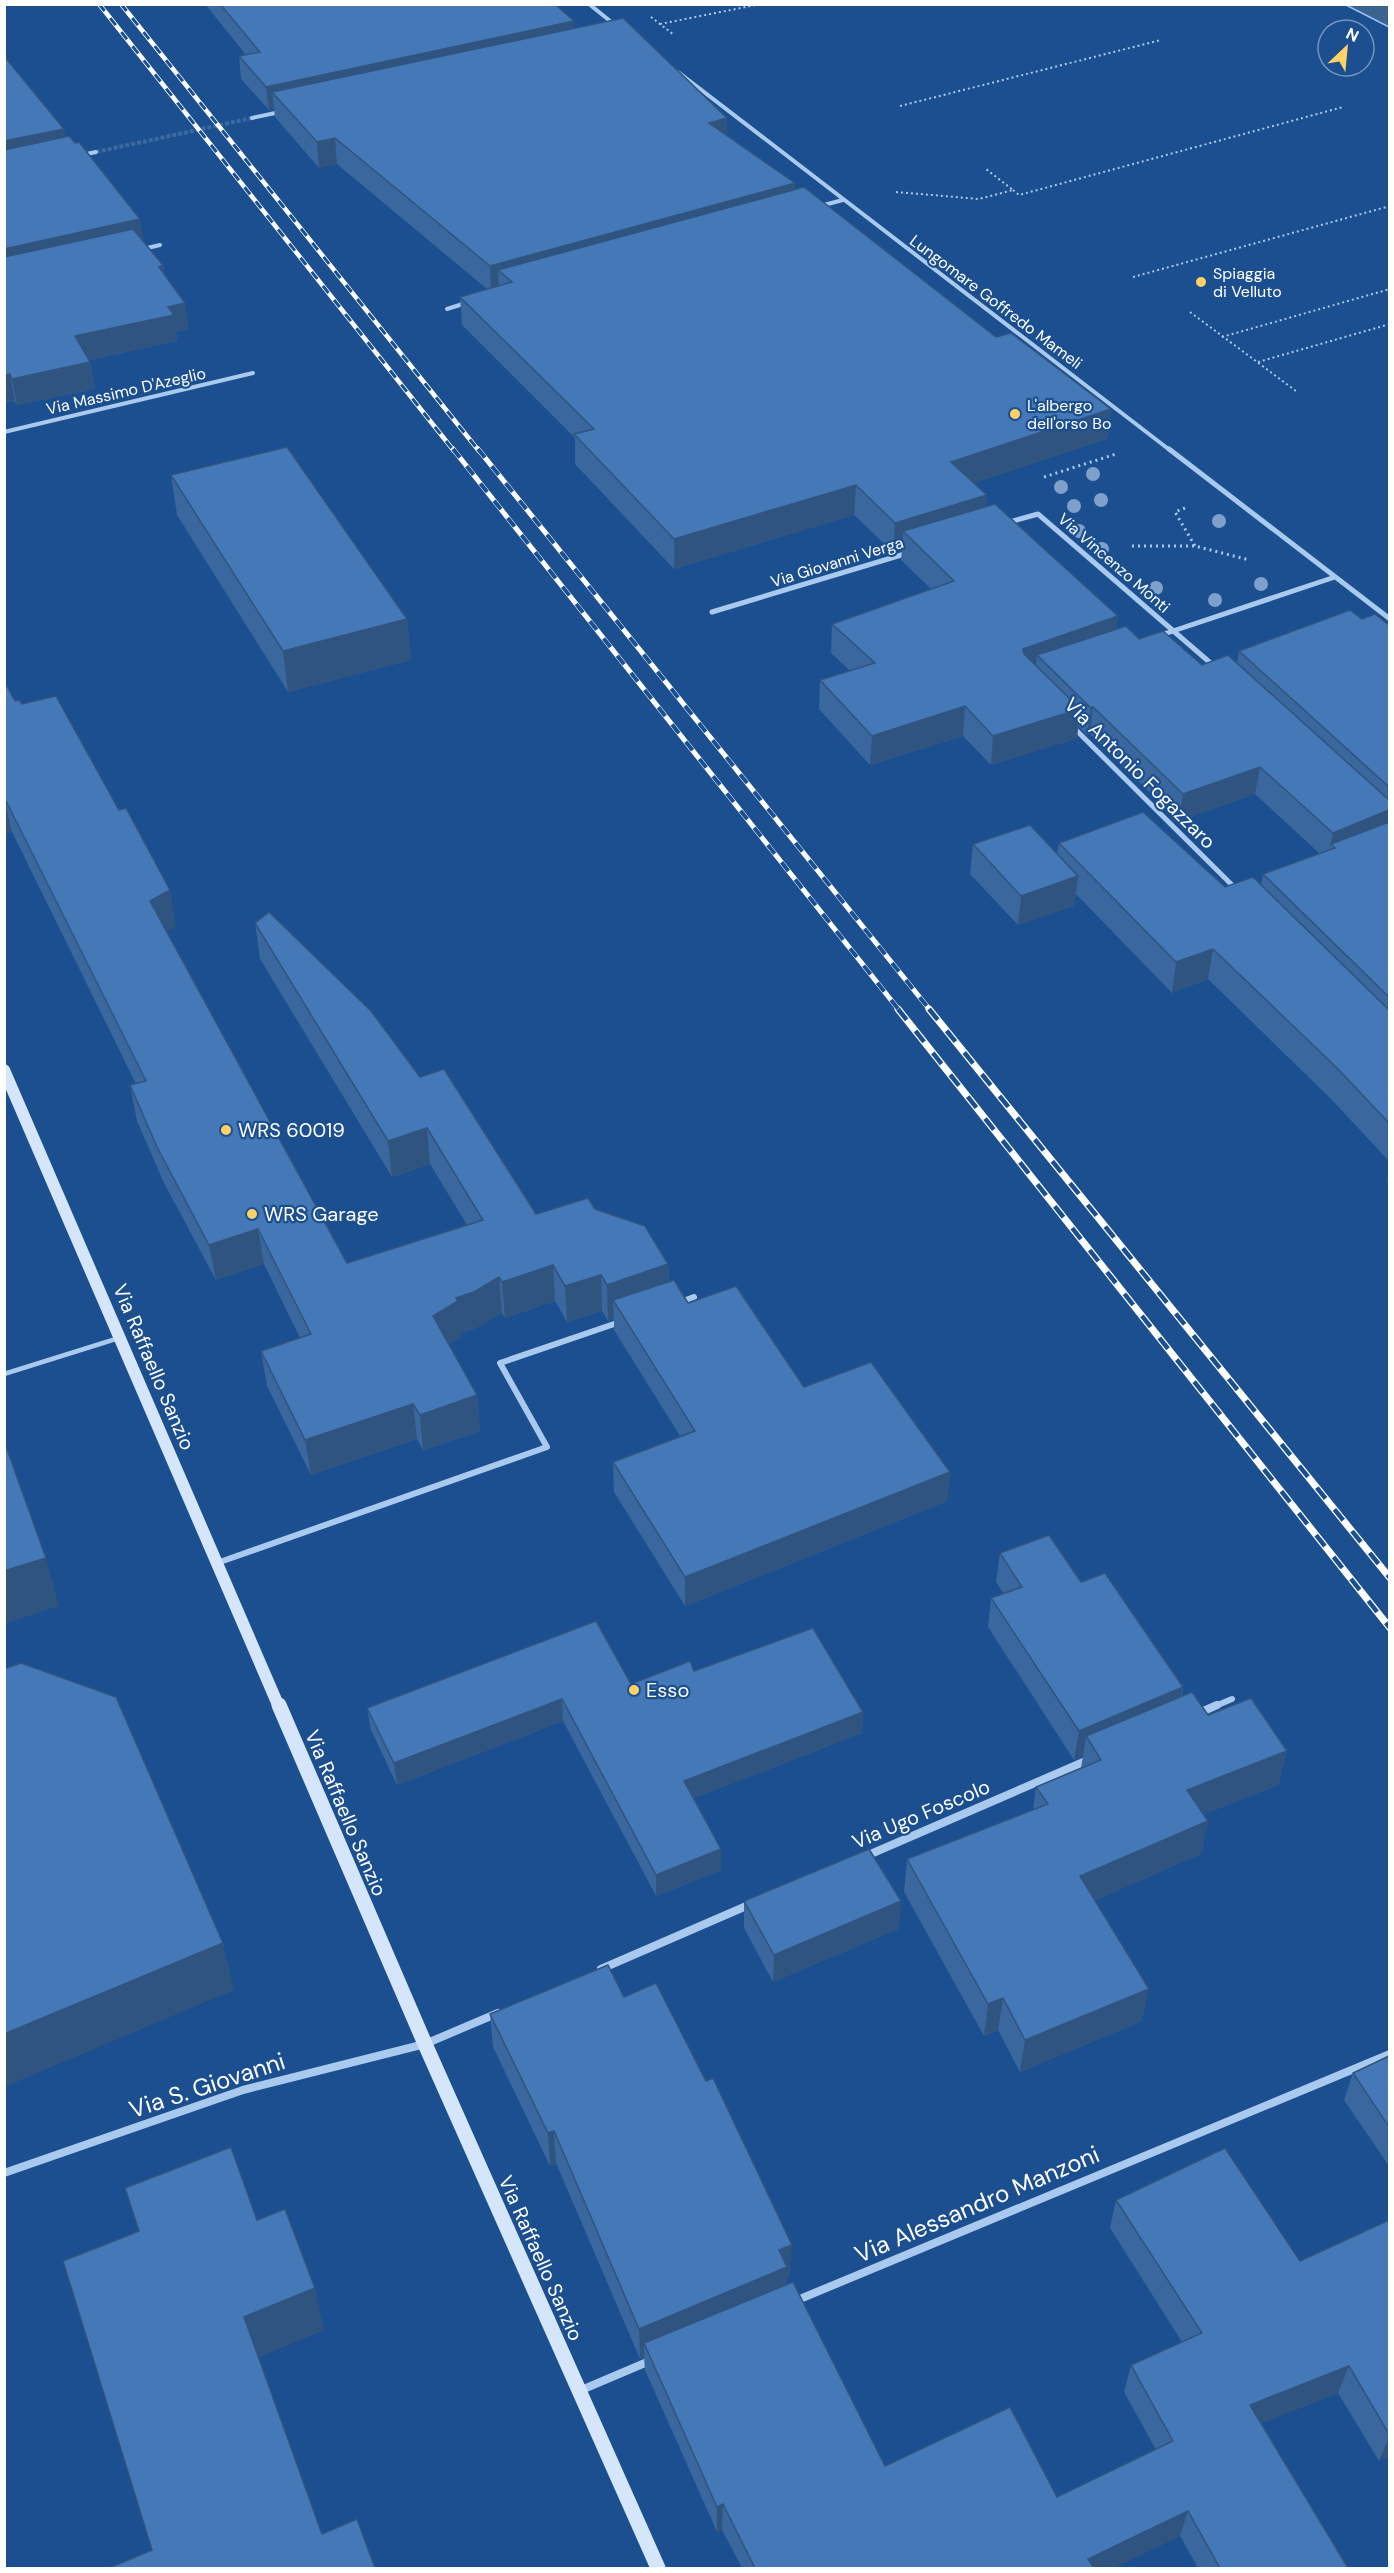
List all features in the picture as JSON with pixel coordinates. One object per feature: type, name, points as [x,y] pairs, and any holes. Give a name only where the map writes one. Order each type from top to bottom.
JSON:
[{"type":"main road","name":"Via Raffaello Sanzio","points":[[4,1070],[425,2044],[658,2568]]},
{"type":"street","points":[[590,4],[620,29]]},
{"type":"street","name":"Lungomare Goffredo Mameli","points":[[677,71],[1389,619]]},
{"type":"street","points":[[252,118],[286,110]]},
{"type":"street","points":[[73,157],[96,152]]},
{"type":"street","points":[[809,209],[843,200]]},
{"type":"street","points":[[138,250],[160,245]]},
{"type":"street","points":[[447,309],[469,302]]},
{"type":"street","name":"Via Massimo D'Azeglio","points":[[4,432],[253,373]]},
{"type":"street","name":"Via Vincenzo Monti","points":[[1004,524],[1038,514],[1218,670]]},
{"type":"street","name":"Via Giovanni Verga","points":[[712,612],[914,551]]},
{"type":"street","points":[[1154,638],[1335,577]]},
{"type":"street","name":"Via Antonio Fogazzaro","points":[[1067,722],[1245,899]]},
{"type":"street","points":[[672,1304],[693,1297]]},
{"type":"street","points":[[217,1563],[547,1447],[500,1363],[629,1319]]},
{"type":"street","points":[[1188,1718],[1232,1699]]},
{"type":"street","name":"Via Ugo Foscolo","points":[[861,1857],[1101,1755]]},
{"type":"street","points":[[588,1974],[763,1899]]},
{"type":"street","points":[[425,2044],[501,2012]]},
{"type":"street","name":"Via S. Giovanni","points":[[4,2173],[243,2090],[425,2044]]},
{"type":"street","name":"Via Alessandro Manzoni","points":[[787,2304],[1389,2054]]},
{"type":"street","points":[[579,2391],[667,2355]]},
{"type":"lane","points":[[4,1374],[120,1338]]},
{"type":"path","points":[[660,24],[761,4]]},
{"type":"path","points":[[900,106],[1161,40]]},
{"type":"path","points":[[986,169],[1019,195],[1343,107]]},
{"type":"path","points":[[888,191],[979,199],[1013,190]]},
{"type":"path","points":[[1133,277],[1389,206]]},
{"type":"path","points":[[1222,337],[1389,289]]},
{"type":"path","points":[[1190,312],[1296,391]]},
{"type":"path","points":[[1258,362],[1389,324]]},
{"type":"path","points":[[1036,479],[1120,452]]},
{"type":"path","points":[[1130,546],[1195,546],[1259,562]]},
{"type":"water","points":[[1346,5],[1389,5],[1389,27],[1376,20],[1376,18],[1371,18]]},
{"type":"building","points":[[220,4],[555,4],[574,21],[266,87],[239,56],[260,52]]},
{"type":"building","points":[[623,18],[727,118],[709,123],[795,183],[490,266],[335,138],[317,142],[272,92]]},
{"type":"building","points":[[4,56],[64,129],[4,141]]},
{"type":"building","points":[[69,136],[75,143],[79,142],[140,219],[4,249],[4,150]]},
{"type":"building","points":[[804,187],[996,337],[1011,333],[1111,409],[951,462],[987,495],[895,523],[856,485],[674,539],[574,434],[594,429],[460,297],[512,282],[498,270]]},
{"type":"building","points":[[133,229],[163,265],[159,267],[185,303],[168,307],[174,315],[75,336],[90,362],[12,379],[10,374],[4,375],[4,257]]},
{"type":"building","points":[[287,447],[407,619],[283,651],[171,475]]},
{"type":"building","points":[[995,504],[1118,616],[1023,649],[1024,654],[1080,709],[993,736],[965,706],[872,736],[820,680],[875,663],[832,624],[954,581],[903,531]]},
{"type":"building","points":[[1350,610],[1362,619],[1375,614],[1389,625],[1389,787],[1239,651]]},
{"type":"building","points":[[1126,626],[1139,639],[1163,631],[1202,665],[1228,655],[1389,800],[1389,810],[1333,833],[1260,767],[1183,794],[1037,655]]},
{"type":"building","points":[[4,681],[15,701],[19,700],[22,704],[56,696],[119,810],[126,808],[170,890],[150,901],[347,1263],[483,1220],[427,1128],[388,1141],[255,923],[269,912],[371,1011],[420,1077],[444,1069],[536,1214],[588,1198],[595,1209],[645,1226],[668,1264],[607,1285],[601,1275],[565,1286],[553,1265],[502,1282],[499,1277],[474,1292],[456,1298],[458,1301],[433,1316],[477,1395],[420,1415],[413,1404],[305,1440],[261,1351],[311,1334],[258,1229],[209,1245],[157,1147],[130,1085],[146,1081],[4,797]]},
{"type":"building","points":[[1143,812],[1225,887],[1253,877],[1389,1010],[1389,1123],[1338,1069],[1213,949],[1176,962],[1059,843]]},
{"type":"building","points":[[1389,822],[1389,997],[1263,874],[1335,848],[1331,844]]},
{"type":"building","points":[[1030,825],[1078,876],[1021,896],[973,844]]},
{"type":"building","points":[[674,1280],[688,1303],[736,1286],[804,1387],[871,1362],[950,1472],[685,1577],[613,1462],[695,1431],[613,1300]]},
{"type":"building","points":[[4,1441],[46,1558],[4,1571]]},
{"type":"building","points":[[1049,1535],[1081,1582],[1105,1573],[1183,1687],[1079,1731],[991,1598],[1022,1587],[1000,1553]]},
{"type":"building","points":[[596,1621],[631,1684],[690,1661],[694,1671],[813,1628],[863,1712],[684,1781],[721,1849],[656,1875],[562,1699],[394,1763],[367,1708]]},
{"type":"building","points":[[21,1663],[116,1697],[223,1943],[4,2034],[4,1669]]},
{"type":"building","points":[[1192,1692],[1208,1715],[1251,1698],[1287,1751],[1187,1790],[1208,1821],[1080,1876],[1149,1989],[1025,2040],[1003,1998],[988,2004],[907,1859],[1048,1804],[1036,1787],[1101,1760],[1086,1736]]},
{"type":"building","points":[[869,1849],[901,1901],[774,1955],[744,1901]]},
{"type":"building","points":[[608,1965],[624,1997],[656,1983],[706,2081],[713,2078],[792,2245],[779,2250],[787,2267],[639,2329],[554,2131],[548,2133],[490,2014]]},
{"type":"building","points":[[1389,2056],[1389,2127],[1353,2073]]},
{"type":"building","points":[[231,2147],[257,2220],[285,2209],[315,2288],[244,2317],[322,2534],[357,2519],[375,2568],[109,2568],[152,2550],[63,2261],[139,2231],[125,2188]]},
{"type":"building","points":[[1225,2148],[1300,2261],[1389,2220],[1389,2434],[1349,2366],[1250,2405],[1348,2568],[1220,2568],[1188,2511],[1088,2559],[1094,2568],[755,2568],[723,2504],[717,2507],[644,2343],[793,2282],[885,2466],[1010,2407],[1057,2497],[1173,2441],[1131,2365],[1202,2333],[1116,2200]]},
{"type":"tunnel","points":[[96,152],[252,118]]},
{"type":"railway","points":[[99,4],[454,451]]},
{"type":"railway","points":[[121,4],[479,451]]},
{"type":"railway","points":[[453,449],[899,1010]]},
{"type":"railway","points":[[478,449],[930,1010]]},
{"type":"railway","points":[[898,1009],[1390,1628]]},
{"type":"railway","points":[[929,1009],[1390,1578]]},
{"type":"place","name":"Spiaggia di Velluto","points":[[1201,282]]},
{"type":"place","name":"L'albergo dell'orso Bo","points":[[1015,414]]},
{"type":"place","name":"WRS 60019","points":[[226,1130]]},
{"type":"place","name":"WRS Garage","points":[[252,1214]]},
{"type":"place","name":"Esso","points":[[634,1690]]}]
